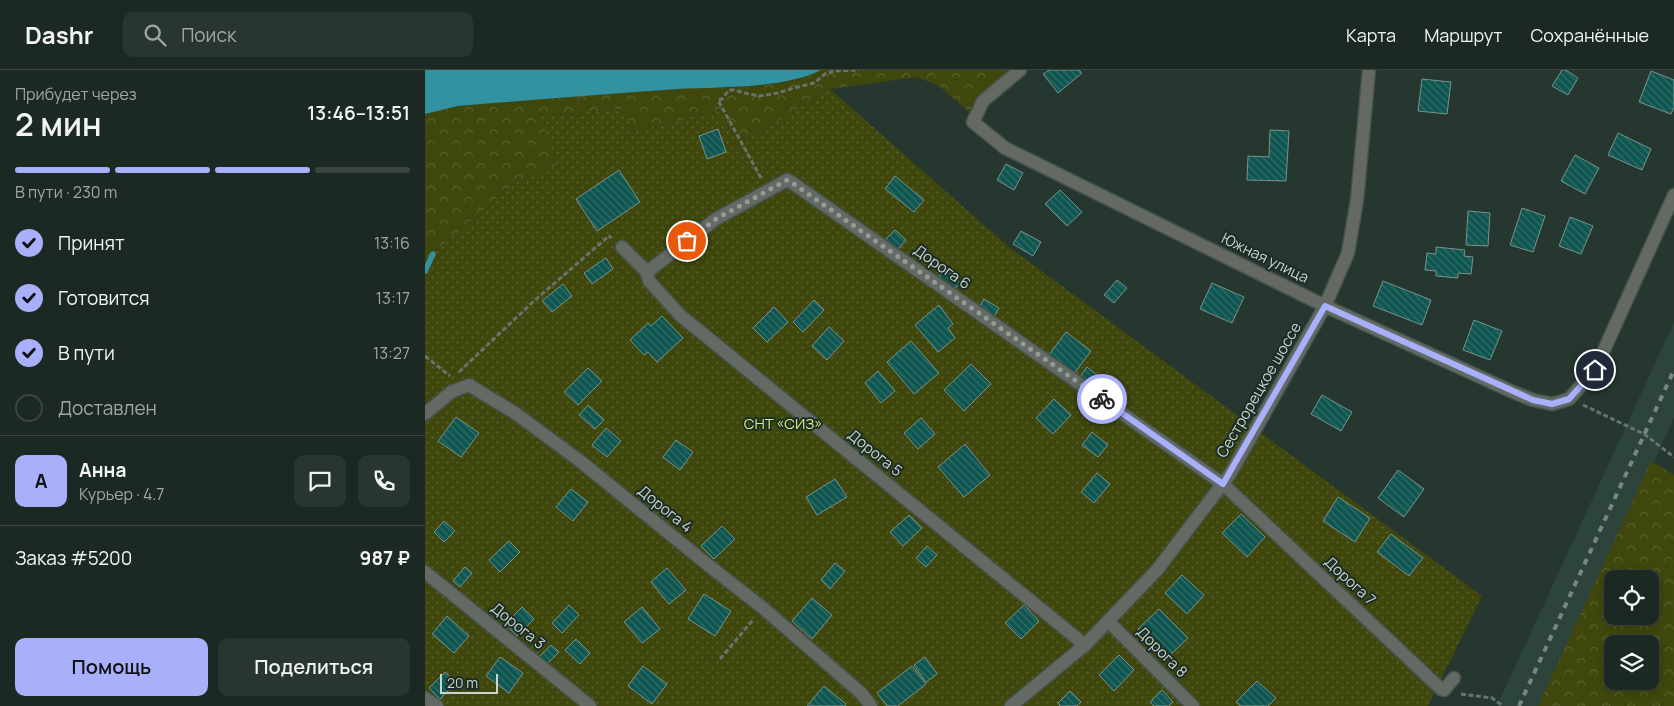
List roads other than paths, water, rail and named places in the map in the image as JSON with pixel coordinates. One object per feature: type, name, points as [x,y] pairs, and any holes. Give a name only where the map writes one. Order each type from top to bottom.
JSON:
[{"type":"street","name":"Южная улица","points":[[1020,70],[983,101],[973,122],[1005,148],[1325,306],[1513,392],[1533,400],[1552,404],[1569,399],[1595,370],[1674,195]]},
{"type":"street","name":"Сестрорецкое шоссе","points":[[1011,706],[1085,646],[1157,570],[1223,484],[1325,306],[1349,254],[1357,200],[1369,70]]},
{"type":"street","name":"Дорога 6","points":[[648,277],[716,219],[787,180],[1223,484]]},
{"type":"street","name":"Дорога 5","points":[[622,247],[681,316],[1085,646]]},
{"type":"street","name":"Дорога 4","points":[[425,414],[451,392],[469,385],[515,414],[580,461],[763,608],[861,693],[871,706]]},
{"type":"street","name":"Дорога 7","points":[[1223,484],[1438,686],[1445,690],[1454,678]]},
{"type":"street","name":"Дорога 3","points":[[425,572],[590,706]]},
{"type":"street","name":"Дорога 8","points":[[1108,621],[1193,706]]},
{"type":"street","points":[[425,698],[437,706]]},
{"type":"water","points":[[425,70],[821,70],[789,81],[770,84],[458,106],[425,114]]},
{"type":"waterway","points":[[425,271],[433,254]]},
{"type":"railway","points":[[1519,706],[1674,370]]},
{"type":"park label","name":"СНТ «СИЗ»","points":[[783,424]]}]
